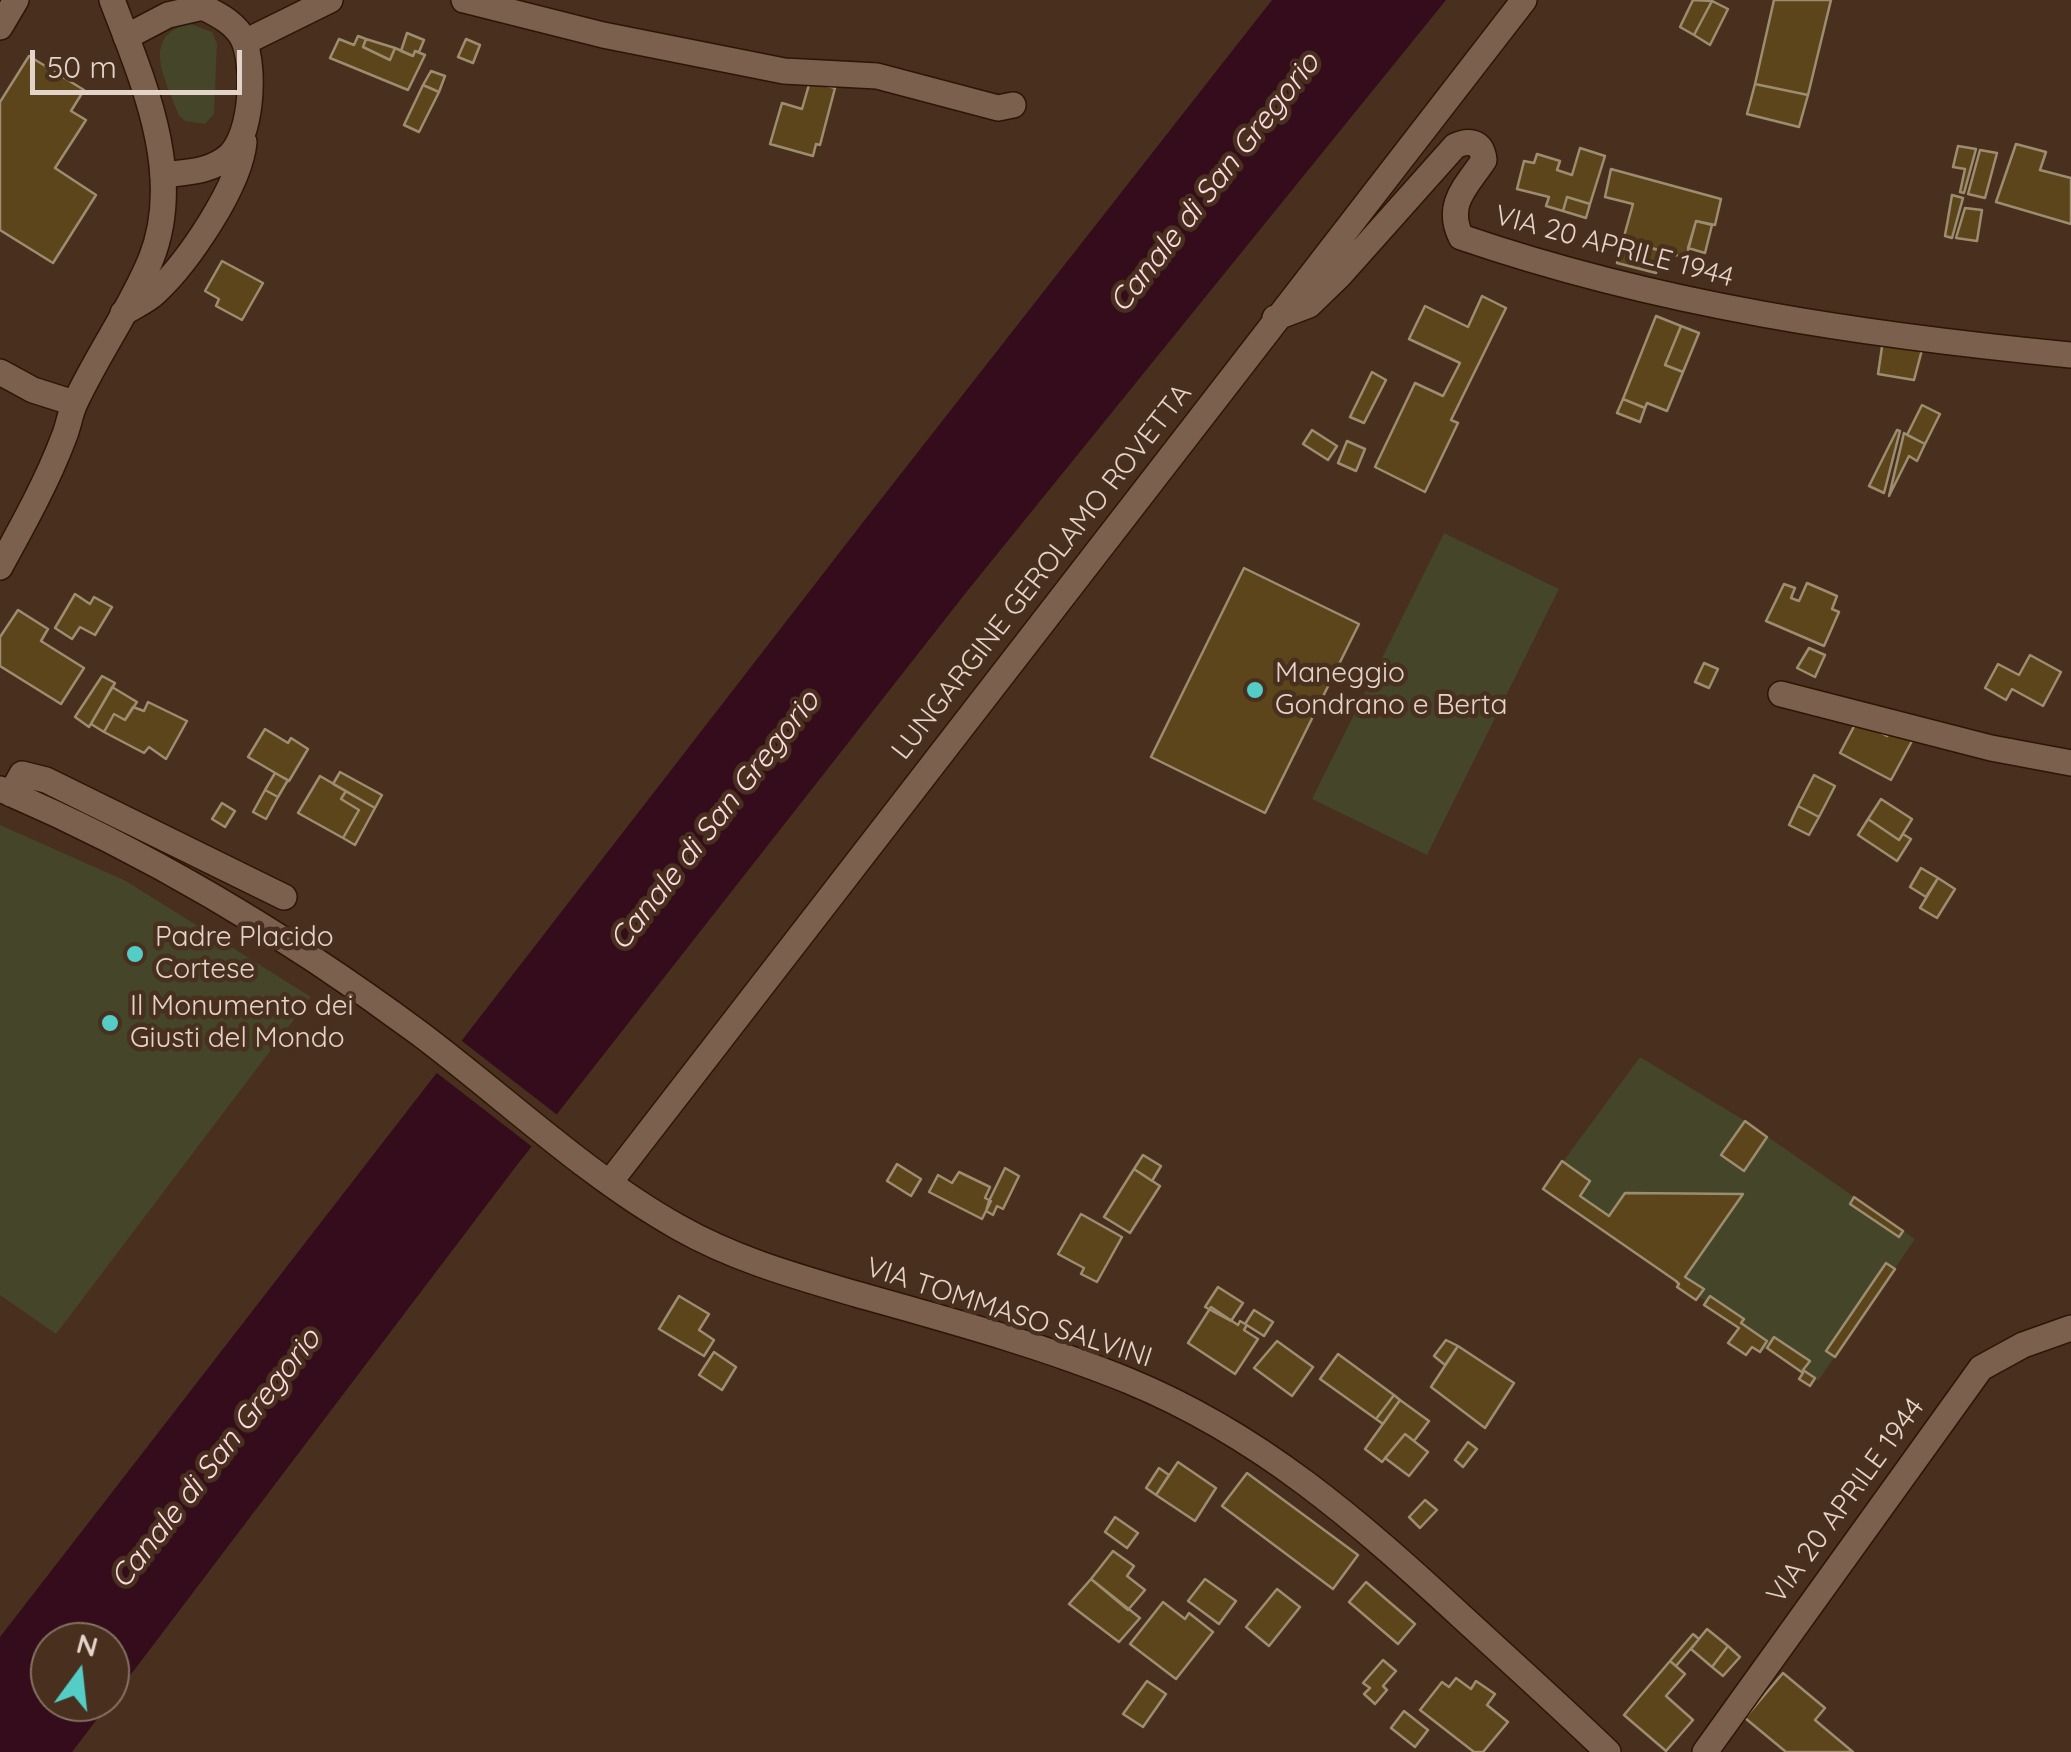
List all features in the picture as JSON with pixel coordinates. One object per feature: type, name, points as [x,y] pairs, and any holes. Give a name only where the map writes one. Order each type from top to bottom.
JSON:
[{"type":"street","points":[[0,27],[16,0]]},
{"type":"street","points":[[0,568],[52,466],[74,403],[152,257],[159,234],[163,175],[146,92],[112,0]]},
{"type":"street","points":[[245,42],[330,0]]},
{"type":"street","points":[[464,0],[603,35],[784,71],[877,76],[998,108],[1013,105]]},
{"type":"street","name":"LUNGARGINE GEROLAMO ROVETTA","points":[[602,1175],[1524,0]]},
{"type":"street","points":[[123,313],[153,296],[176,272],[222,200],[242,156],[250,89],[245,42],[226,18],[203,7],[168,15],[126,36]]},
{"type":"street","points":[[163,175],[207,169],[229,156],[246,122]]},
{"type":"street","name":"VIA 20 APRILE 1944","points":[[1276,318],[1309,306],[1455,146],[1466,141],[1483,151],[1484,160],[1456,200],[1453,220],[1461,237],[1604,282],[1728,310],[1853,330],[2071,355]]},
{"type":"street","points":[[0,372],[33,390],[74,403]]},
{"type":"street","points":[[1780,694],[1991,748],[2071,763]]},
{"type":"street","points":[[6,792],[22,774],[46,780],[284,897]]},
{"type":"street","name":"VIA TOMMASO SALVINI","points":[[6,792],[236,908],[324,965],[602,1175],[682,1230],[744,1258],[1073,1360],[1204,1416],[1266,1453],[1321,1493],[1406,1566],[1608,1752]]},
{"type":"street","name":"VIA 20 APRILE 1944","points":[[1705,1752],[1981,1368],[2022,1345],[2071,1328]]},
{"type":"shaded area","points":[[190,24],[212,32],[217,44],[214,114],[205,124],[185,121],[179,115],[160,62],[165,38]]},
{"type":"shaded area","points":[[1444,533],[1559,589],[1427,855],[1312,799]]},
{"type":"shaded area","points":[[0,825],[126,881],[311,997],[56,1334],[0,1295]]},
{"type":"shaded area","points":[[1640,1057],[1745,1121],[1915,1239],[1818,1381],[1815,1379],[1810,1386],[1799,1379],[1802,1372],[1767,1348],[1760,1352],[1752,1348],[1746,1355],[1728,1343],[1738,1328],[1704,1305],[1706,1301],[1699,1297],[1696,1300],[1677,1287],[1676,1281],[1543,1189]]},
{"type":"water","name":"Canale di San Gregorio","points":[[1272,0],[1446,0],[968,590],[517,1165],[130,1676],[130,1622],[30,1622],[30,1722],[95,1722],[72,1752],[0,1752],[0,1637]]},
{"type":"pier","points":[[458,1038],[560,1117],[535,1149],[433,1070]]},
{"type":"building","points":[[1693,0],[1712,1],[1694,35],[1680,27]]},
{"type":"building","points":[[1774,0],[1831,0],[1808,95],[1755,84]]},
{"type":"building","points":[[1712,1],[1728,9],[1710,45],[1694,35]]},
{"type":"building","points":[[407,33],[424,40],[413,56],[401,51]]},
{"type":"building","points":[[358,36],[366,39],[363,47],[390,60],[395,48],[413,56],[415,51],[425,55],[408,90],[330,58],[339,39],[354,45]]},
{"type":"building","points":[[366,39],[395,48],[390,60],[363,47]]},
{"type":"building","points":[[466,39],[480,45],[473,63],[458,57]]},
{"type":"building","points":[[29,56],[84,90],[71,111],[86,120],[55,168],[96,195],[53,263],[0,230],[0,102]]},
{"type":"building","points":[[431,71],[445,76],[439,92],[423,85]]},
{"type":"building","points":[[810,81],[835,88],[820,145],[816,144],[813,156],[770,144],[782,103],[802,109]]},
{"type":"building","points":[[1755,84],[1808,95],[1799,127],[1747,114]]},
{"type":"building","points":[[423,85],[439,92],[419,132],[404,125]]},
{"type":"building","points":[[2016,144],[2046,152],[2040,170],[2071,178],[2071,224],[1996,202]]},
{"type":"building","points":[[1958,146],[1976,149],[1964,193],[1960,192],[1965,169],[1953,167]]},
{"type":"building","points":[[1580,148],[1605,156],[1590,204],[1567,197],[1563,211],[1546,206],[1549,197],[1517,189],[1524,161],[1534,163],[1537,154],[1560,161],[1557,170],[1572,175]]},
{"type":"building","points":[[1980,150],[1997,153],[1985,198],[1968,194]]},
{"type":"building","points":[[1611,169],[1721,199],[1715,225],[1696,221],[1686,258],[1623,240],[1633,204],[1605,197]]},
{"type":"building","points":[[1952,195],[1963,198],[1952,238],[1945,236]]},
{"type":"building","points":[[1567,197],[1590,204],[1586,218],[1563,211]]},
{"type":"building","points":[[1965,208],[1982,210],[1977,241],[1956,238]]},
{"type":"building","points":[[1696,221],[1712,225],[1705,253],[1688,248]]},
{"type":"building","points":[[1623,240],[1662,251],[1656,273],[1617,263]]},
{"type":"building","points":[[222,261],[263,283],[242,320],[216,306],[219,299],[205,291]]},
{"type":"building","points":[[1482,296],[1506,308],[1451,420],[1458,423],[1425,492],[1375,467],[1415,383],[1443,396],[1460,363],[1409,339],[1425,306],[1468,327]]},
{"type":"building","points":[[1656,316],[1681,326],[1665,365],[1683,372],[1667,411],[1623,399]]},
{"type":"building","points":[[1681,326],[1699,333],[1683,372],[1665,365]]},
{"type":"building","points":[[1883,340],[1923,346],[1914,380],[1878,374]]},
{"type":"building","points":[[1372,372],[1386,380],[1364,423],[1350,417]]},
{"type":"building","points":[[1623,399],[1645,408],[1640,422],[1617,413]]},
{"type":"building","points":[[1922,405],[1940,414],[1925,444],[1907,435]]},
{"type":"building","points":[[1312,430],[1337,446],[1328,460],[1303,444]]},
{"type":"building","points":[[1897,430],[1900,431],[1884,493],[1869,486]]},
{"type":"building","points":[[1904,433],[1925,444],[1917,461],[1909,456],[1889,496]]},
{"type":"building","points":[[1347,441],[1365,449],[1356,471],[1338,463]]},
{"type":"building","name":"Maneggio Gondrano e Berta","points":[[1244,568],[1359,624],[1265,813],[1151,757]]},
{"type":"building","points":[[1807,583],[1837,596],[1832,609],[1839,612],[1824,646],[1766,621],[1784,584],[1795,588],[1791,598],[1799,601]]},
{"type":"building","points":[[75,594],[90,604],[94,597],[112,607],[95,635],[80,627],[72,639],[55,628]]},
{"type":"building","points":[[18,610],[48,629],[41,641],[84,668],[61,704],[0,666],[0,637]]},
{"type":"building","points":[[1809,648],[1825,655],[1815,677],[1797,668]]},
{"type":"building","points":[[2030,655],[2061,672],[2043,706],[2012,689],[2006,700],[1985,688],[1998,664],[2019,675]]},
{"type":"building","points":[[1704,663],[1718,669],[1709,688],[1695,682]]},
{"type":"building","points":[[102,676],[115,683],[89,727],[75,717]]},
{"type":"building","points":[[112,687],[137,702],[125,720],[114,714],[104,732],[91,724]]},
{"type":"building","points":[[148,702],[187,721],[166,759],[149,747],[144,753],[104,732],[114,714],[125,720],[133,707],[144,711]]},
{"type":"building","points":[[1859,717],[1887,736],[1891,730],[1912,741],[1891,780],[1840,753]]},
{"type":"building","points":[[265,729],[308,749],[289,781],[248,757]]},
{"type":"building","points":[[340,772],[382,795],[375,808],[333,784]]},
{"type":"building","points":[[275,773],[288,780],[278,797],[265,790]]},
{"type":"building","points":[[1814,775],[1835,786],[1819,817],[1798,806]]},
{"type":"building","points":[[320,776],[346,791],[341,799],[359,810],[343,838],[298,813]]},
{"type":"building","points":[[265,790],[278,797],[266,819],[253,812]]},
{"type":"building","points":[[346,791],[375,808],[355,845],[343,838],[359,810],[341,799]]},
{"type":"building","points":[[1881,799],[1912,819],[1899,840],[1868,819]]},
{"type":"building","points":[[222,803],[235,811],[225,827],[212,819]]},
{"type":"building","points":[[1798,806],[1819,817],[1809,835],[1789,825]]},
{"type":"building","points":[[1868,819],[1899,840],[1903,834],[1911,839],[1897,861],[1858,835]]},
{"type":"building","points":[[1921,868],[1938,878],[1926,897],[1910,887]]},
{"type":"building","points":[[1938,878],[1955,889],[1937,918],[1920,908]]},
{"type":"building","points":[[1745,1121],[1767,1137],[1744,1171],[1721,1155]]},
{"type":"building","points":[[1143,1155],[1161,1166],[1152,1181],[1134,1169]]},
{"type":"building","points":[[1562,1161],[1590,1181],[1580,1196],[1609,1216],[1625,1193],[1743,1194],[1685,1277],[1704,1289],[1696,1300],[1677,1287],[1676,1281],[1543,1189]]},
{"type":"building","points":[[897,1164],[921,1179],[911,1196],[887,1181]]},
{"type":"building","points":[[1005,1168],[1019,1176],[1003,1209],[997,1206],[993,1215],[986,1211]]},
{"type":"building","points":[[1134,1169],[1160,1186],[1130,1233],[1104,1217]]},
{"type":"building","points":[[959,1172],[990,1187],[985,1198],[991,1201],[982,1219],[929,1192],[938,1175],[952,1183]]},
{"type":"building","points":[[1854,1197],[1903,1231],[1899,1237],[1850,1204]]},
{"type":"building","points":[[1081,1214],[1122,1237],[1097,1282],[1081,1274],[1084,1268],[1058,1254]]},
{"type":"building","points":[[1886,1263],[1895,1269],[1835,1357],[1826,1351]]},
{"type":"building","points":[[1218,1287],[1243,1303],[1231,1321],[1205,1307]]},
{"type":"building","points":[[679,1296],[709,1314],[699,1330],[714,1340],[704,1356],[659,1329]]},
{"type":"building","points":[[1710,1296],[1744,1319],[1741,1323],[1767,1341],[1760,1352],[1752,1347],[1746,1355],[1728,1343],[1739,1328],[1704,1305]]},
{"type":"building","points":[[1211,1307],[1238,1325],[1240,1321],[1247,1325],[1244,1330],[1258,1339],[1235,1374],[1188,1343]]},
{"type":"building","points":[[1254,1310],[1273,1322],[1264,1336],[1245,1324]]},
{"type":"building","points":[[1774,1337],[1810,1361],[1803,1370],[1815,1378],[1810,1386],[1799,1379],[1803,1373],[1767,1348]]},
{"type":"building","points":[[1446,1340],[1458,1346],[1445,1365],[1434,1356]]},
{"type":"building","points":[[1277,1341],[1313,1367],[1292,1396],[1254,1368]]},
{"type":"building","points":[[1458,1346],[1514,1383],[1485,1428],[1431,1387]]},
{"type":"building","points":[[714,1352],[736,1367],[722,1390],[699,1375]]},
{"type":"building","points":[[1338,1354],[1394,1395],[1376,1419],[1320,1379]]},
{"type":"building","points":[[1394,1395],[1400,1400],[1383,1424],[1376,1419]]},
{"type":"building","points":[[1400,1400],[1429,1421],[1414,1441],[1405,1434],[1382,1462],[1365,1449]]},
{"type":"building","points":[[1405,1434],[1428,1452],[1409,1476],[1385,1458]]},
{"type":"building","points":[[1468,1442],[1477,1449],[1463,1467],[1455,1460]]},
{"type":"building","points":[[1178,1462],[1216,1488],[1195,1521],[1156,1495]]},
{"type":"building","points":[[1159,1468],[1169,1475],[1156,1495],[1146,1488]]},
{"type":"building","points":[[1247,1473],[1358,1555],[1333,1589],[1222,1506]]},
{"type":"building","points":[[1425,1500],[1437,1510],[1420,1528],[1409,1517]]},
{"type":"building","points":[[1115,1517],[1138,1533],[1127,1548],[1105,1532]]},
{"type":"building","points":[[1113,1551],[1134,1566],[1127,1576],[1145,1590],[1128,1610],[1091,1579]]},
{"type":"building","points":[[1091,1579],[1140,1618],[1119,1642],[1069,1604]]},
{"type":"building","points":[[1205,1579],[1236,1601],[1219,1624],[1188,1601]]},
{"type":"building","points":[[1366,1582],[1415,1624],[1398,1644],[1349,1602]]},
{"type":"building","points":[[1277,1589],[1300,1607],[1269,1646],[1246,1627]]},
{"type":"building","points":[[1163,1602],[1185,1619],[1189,1613],[1213,1632],[1176,1679],[1130,1644]]},
{"type":"building","points":[[1707,1629],[1728,1646],[1712,1667],[1691,1649]]},
{"type":"building","points":[[1693,1634],[1699,1639],[1676,1666],[1670,1661]]},
{"type":"building","points":[[1728,1646],[1740,1657],[1723,1676],[1712,1667]]},
{"type":"building","points":[[1383,1660],[1396,1671],[1375,1704],[1364,1694],[1370,1688],[1363,1683]]},
{"type":"building","points":[[1670,1661],[1685,1674],[1666,1696],[1693,1720],[1666,1751],[1624,1715]]},
{"type":"building","points":[[1783,1673],[1825,1708],[1815,1720],[1853,1752],[1786,1752],[1745,1718]]},
{"type":"building","points":[[1456,1678],[1471,1689],[1476,1681],[1495,1694],[1487,1705],[1508,1722],[1483,1752],[1474,1752],[1420,1710],[1442,1682],[1449,1687]]},
{"type":"building","points":[[1147,1681],[1166,1694],[1143,1727],[1123,1714]]},
{"type":"building","points":[[1404,1711],[1428,1730],[1415,1747],[1391,1728]]},
{"type":"place","name":"Maneggio Gondrano e Berta","points":[[1255,690]]},
{"type":"place","name":"Padre Placido Cortese","points":[[135,954]]},
{"type":"place","name":"Il Monumento dei Giusti del Mondo","points":[[110,1023]]}]
